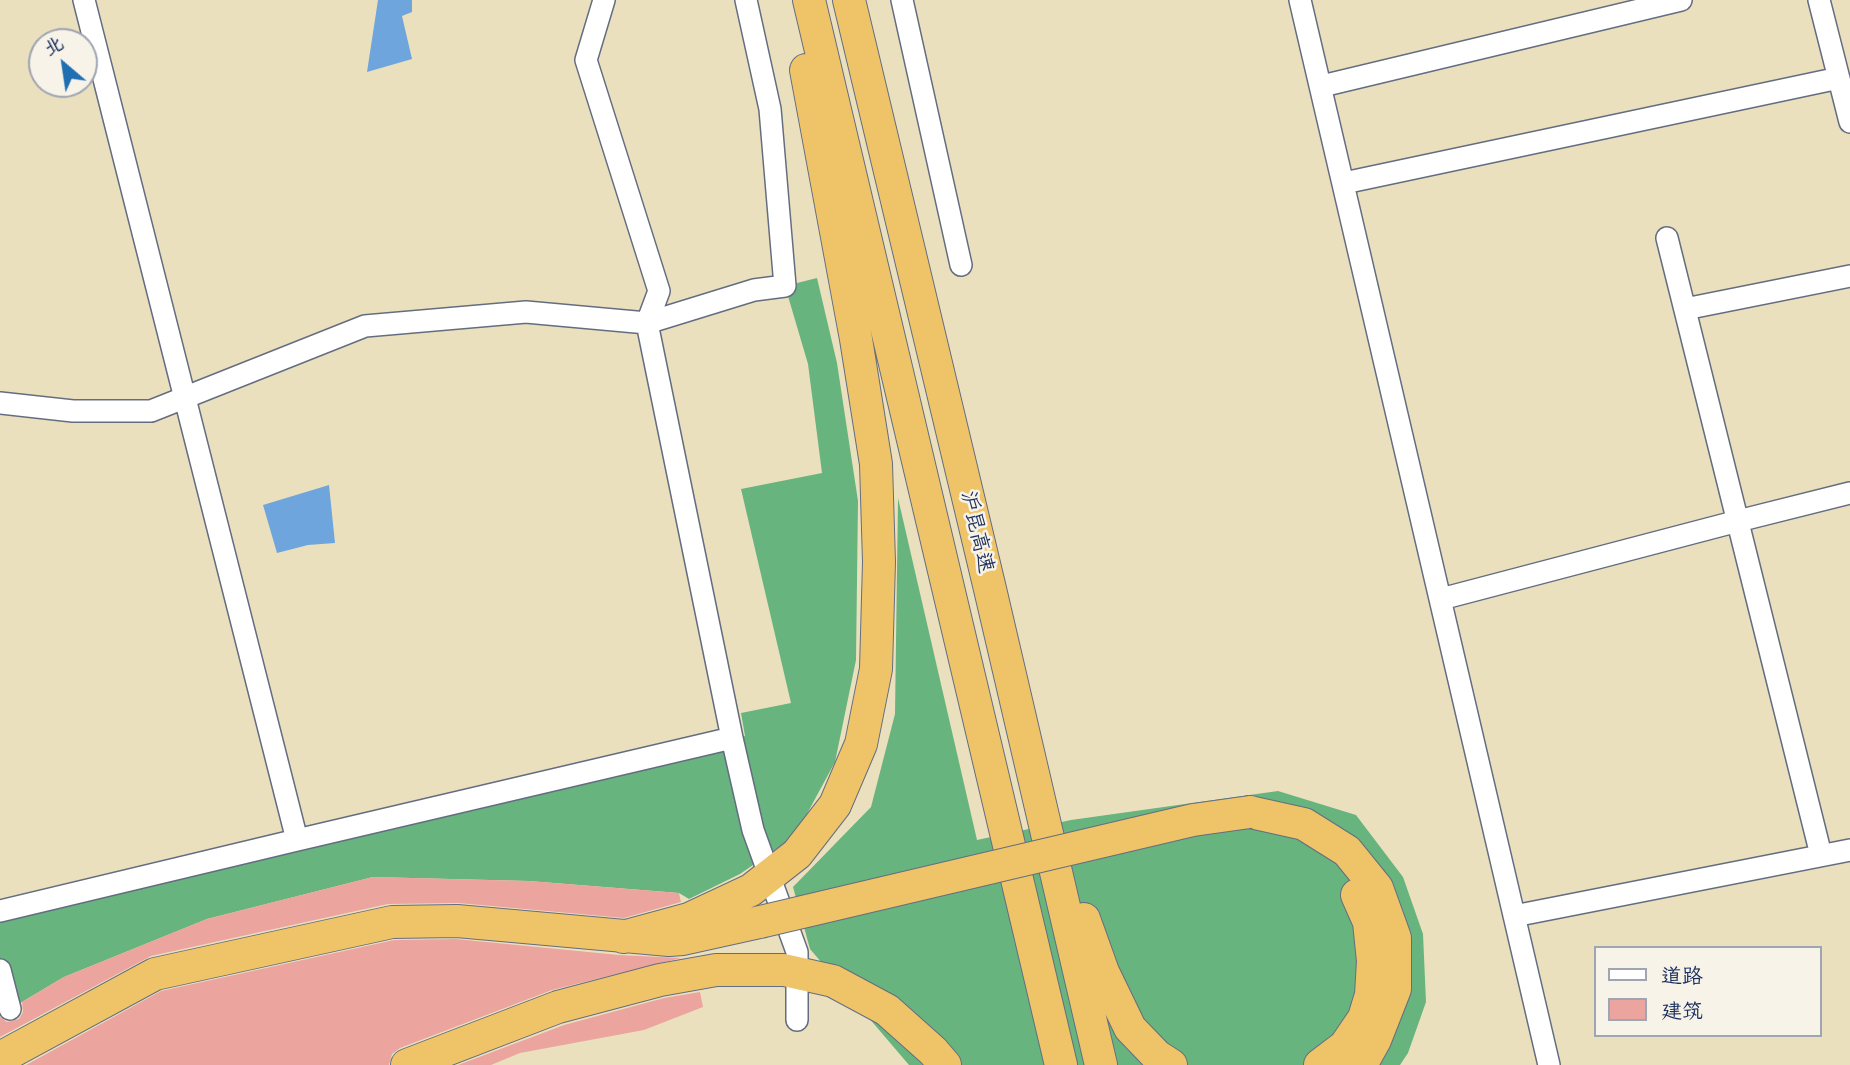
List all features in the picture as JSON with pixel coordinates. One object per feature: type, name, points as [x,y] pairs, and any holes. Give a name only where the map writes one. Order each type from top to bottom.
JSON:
[{"type":"highway","points":[[623,937],[689,919],[751,890],[797,854],[835,804],[860,744],[876,669],[879,562],[876,464],[856,339],[792,0]]},
{"type":"highway","name":"沪昆高速","points":[[810,0],[1061,1065]]},
{"type":"highway","name":"沪昆高速","points":[[849,0],[1101,1065]]},
{"type":"highway","points":[[1041,805],[1103,972],[1130,1028],[1157,1056],[1171,1065]]},
{"type":"highway","points":[[558,1007],[590,984],[689,955],[760,930],[1193,820],[1304,824],[1347,851],[1377,888],[1395,938],[1395,989],[1375,1040],[1361,1065]]},
{"type":"highway","points":[[1250,821],[1324,854],[1356,891],[1369,922],[1373,961],[1371,995],[1364,1018],[1345,1046],[1320,1065]]},
{"type":"highway","points":[[0,1058],[155,974],[392,922],[457,921],[623,937],[683,939],[760,930]]},
{"type":"highway","points":[[407,1065],[558,1007],[660,980],[716,970],[784,970],[833,981],[887,1010],[945,1065]]},
{"type":"street","points":[[84,0],[297,840]]},
{"type":"street","points":[[604,0],[586,60],[659,291],[647,323],[753,830],[797,952],[797,1020]]},
{"type":"street","points":[[0,403],[73,411],[150,411],[365,326],[526,312],[647,323],[754,290],[785,286],[770,109],[746,0]]},
{"type":"street","points":[[902,0],[961,265]]},
{"type":"street","points":[[1300,0],[1549,1065]]},
{"type":"street","points":[[1322,86],[1681,0]]},
{"type":"street","points":[[1819,0],[1850,122]]},
{"type":"street","points":[[1344,183],[1839,78]]},
{"type":"street","points":[[1667,237],[1821,855]]},
{"type":"street","points":[[1685,309],[1850,276]]},
{"type":"street","points":[[1441,599],[1738,520],[1850,494]]},
{"type":"street","points":[[0,911],[733,738]]},
{"type":"street","points":[[1514,916],[1850,850]]},
{"type":"street","points":[[0,970],[10,1009]]},
{"type":"green space","points":[[817,278],[837,363],[858,501],[856,660],[835,762],[795,836],[740,874],[689,899],[679,893],[529,881],[373,877],[207,919],[64,977],[0,1015],[0,911],[745,736],[741,713],[791,703],[741,489],[822,473],[808,364],[785,286]]},
{"type":"green space","points":[[898,498],[977,840],[1071,820],[1278,791],[1356,815],[1403,877],[1423,934],[1426,1002],[1408,1053],[1400,1065],[909,1065],[810,949],[793,887],[871,807],[895,714]]},
{"type":"water","points":[[378,0],[412,0],[412,12],[402,16],[412,59],[367,72]]},
{"type":"water","points":[[329,485],[335,543],[308,545],[277,553],[263,505]]},
{"type":"building","points":[[373,877],[529,881],[679,893],[681,902],[624,918],[458,903],[388,904],[151,956],[0,1037],[0,1017],[7,1022],[19,1019],[23,1012],[22,1002],[64,977],[207,919]]},
{"type":"building","points":[[456,939],[619,955],[681,958],[552,990],[400,1048],[392,1054],[389,1065],[26,1065],[161,991],[394,940]]},
{"type":"building","points":[[700,992],[703,1007],[644,1030],[520,1053],[491,1065],[458,1065],[564,1025],[664,998]]}]
